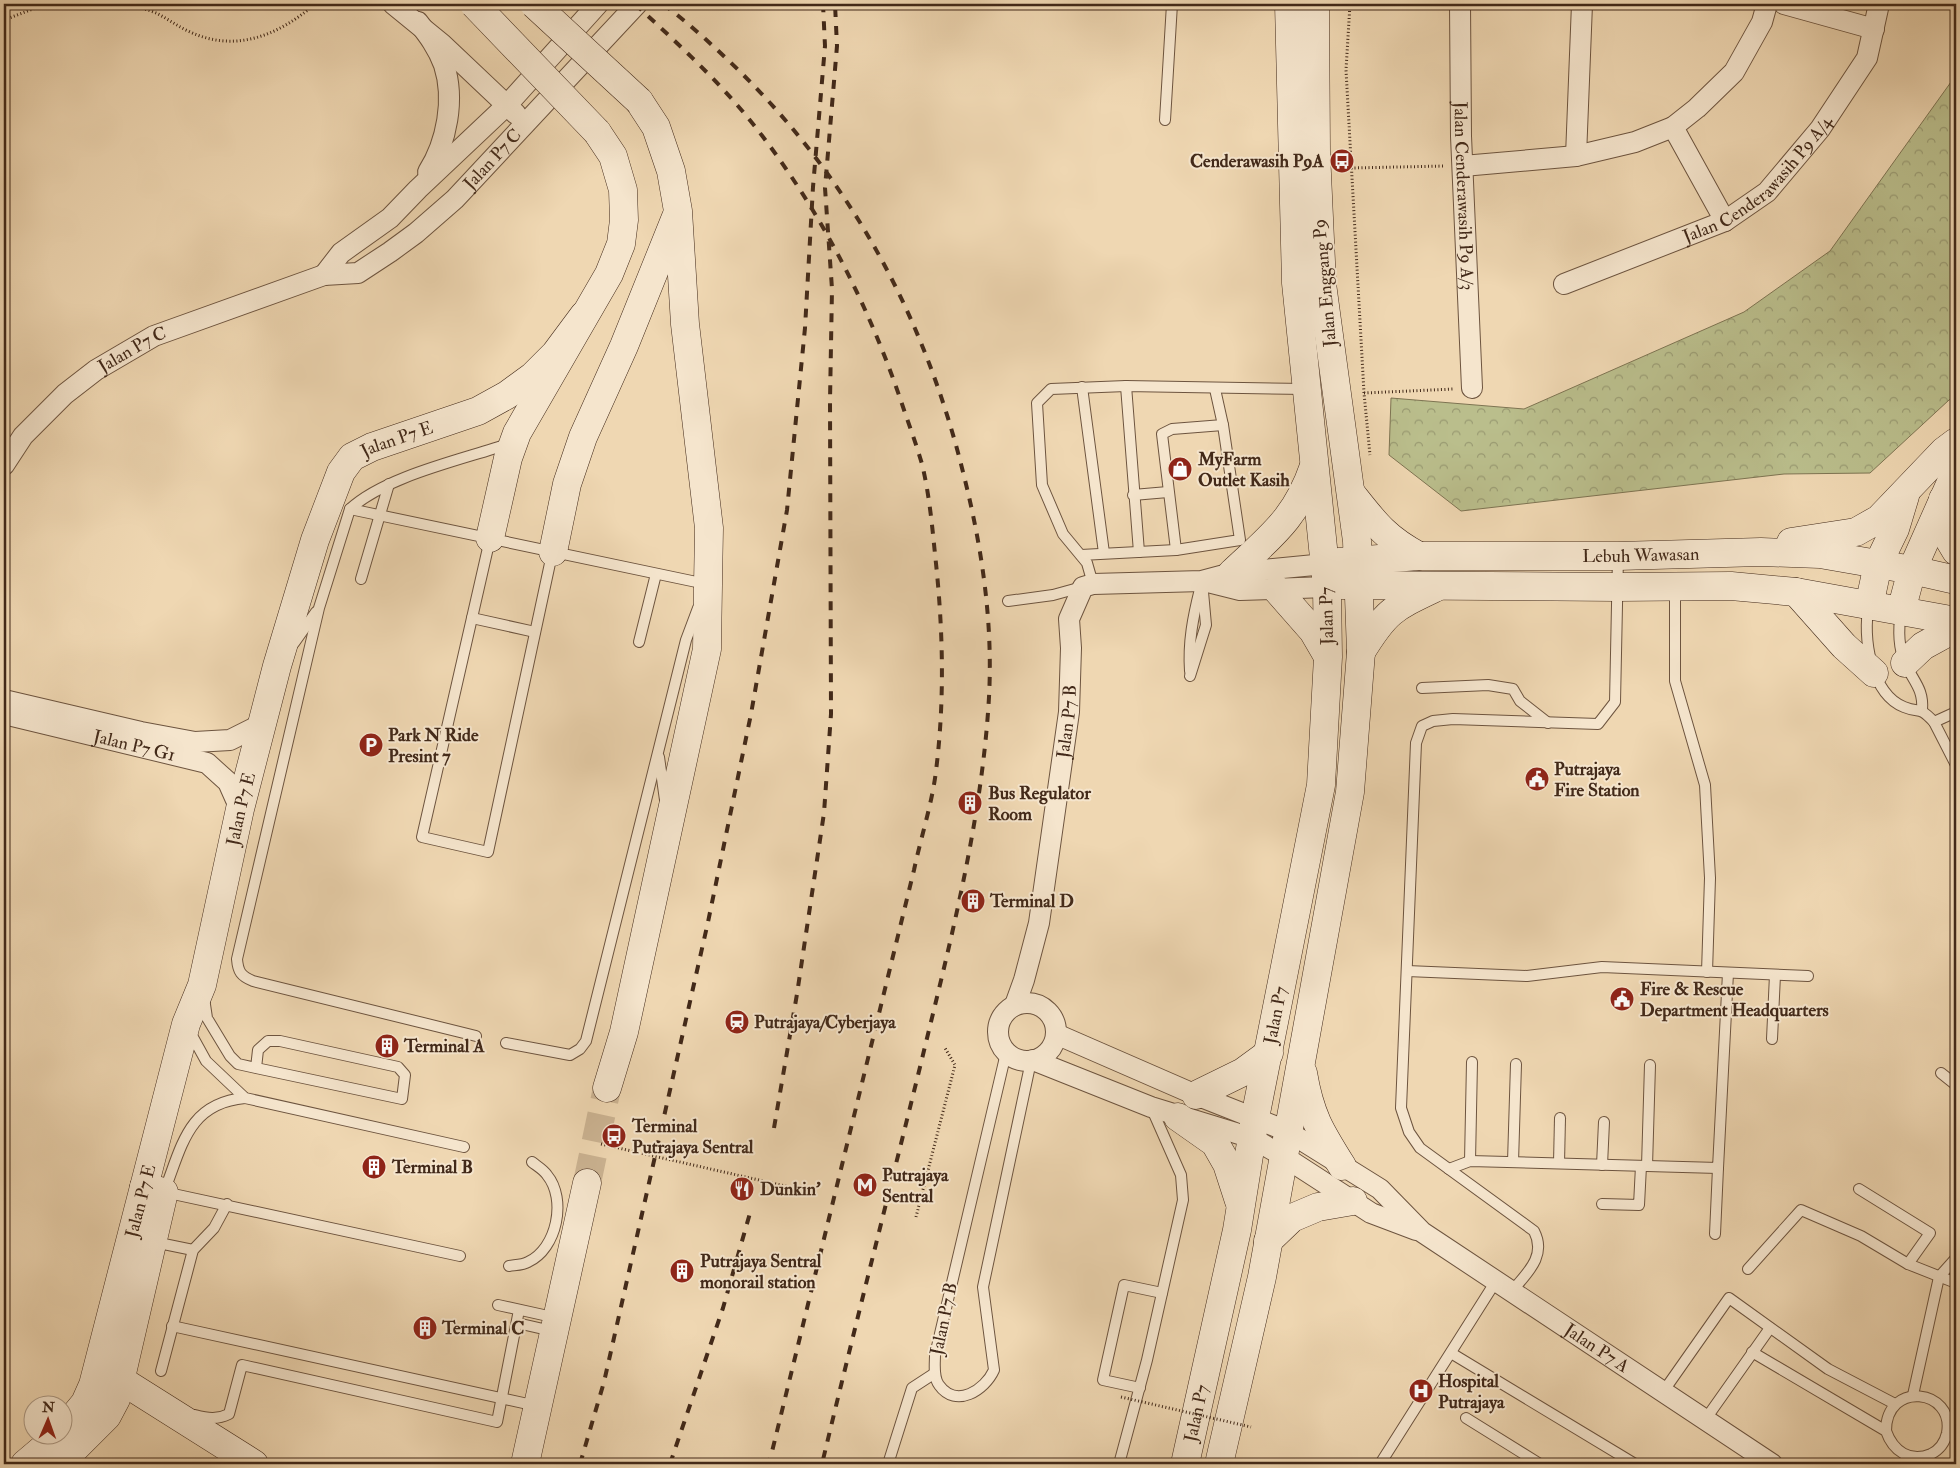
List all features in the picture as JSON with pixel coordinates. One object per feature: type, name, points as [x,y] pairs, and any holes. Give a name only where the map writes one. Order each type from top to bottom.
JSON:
[{"type":"main road","points":[[474,4],[597,132],[613,156],[623,190],[624,220],[620,244],[609,274],[529,410],[514,442],[490,538]]},
{"type":"main road","points":[[534,4],[639,101],[656,126],[671,171],[678,211],[685,324],[709,528],[706,649],[688,744],[668,822],[624,1032],[607,1088]]},
{"type":"main road","name":"Jalan Enggang P9","points":[[1289,4],[1296,283],[1315,463]]},
{"type":"main road","name":"Jalan Enggang P9","points":[[1315,4],[1316,152],[1322,284],[1357,541],[1357,572]]},
{"type":"main road","points":[[552,552],[568,484],[583,437],[624,346],[678,211]]},
{"type":"main road","name":"Jalan P7 E","points":[[72,1419],[85,1403],[98,1367],[154,1190],[186,1024],[202,984],[240,809],[277,666],[315,540],[341,472],[352,457],[399,436],[478,411],[506,395],[533,376],[555,354],[584,314]]},
{"type":"main road","points":[[1734,552],[1856,532],[1879,519],[1944,451],[1956,442]]},
{"type":"main road","points":[[1232,572],[1287,520],[1304,493],[1315,463]]},
{"type":"main road","name":"Jalan P7","points":[[1185,1464],[1217,1328],[1241,1207],[1253,1128],[1321,785],[1328,657],[1326,575],[1315,463]]},
{"type":"main road","points":[[1901,611],[1912,570],[1956,470]]},
{"type":"main road","points":[[1869,606],[1878,564],[1895,529],[1906,491]]},
{"type":"main road","points":[[1350,492],[1382,532],[1400,546],[1419,556]]},
{"type":"main road","points":[[1943,499],[1950,541],[1956,551]]},
{"type":"main road","name":"Lebuh Wawasan","points":[[1326,575],[1357,572],[1419,556],[1618,556],[1734,552],[1820,554],[1912,570],[1956,580]]},
{"type":"main road","name":"Jalan P7","points":[[1219,1464],[1262,1277],[1350,792],[1361,652],[1357,572]]},
{"type":"main road","name":"Lebuh Wawasan","points":[[1357,572],[1438,586],[1617,588],[1731,586],[1796,592],[1956,621]]},
{"type":"main road","points":[[1361,652],[1382,619],[1396,607],[1438,586]]},
{"type":"main road","points":[[1277,590],[1313,631],[1328,657]]},
{"type":"main road","points":[[1796,592],[1844,646],[1890,668],[1923,646],[1956,628]]},
{"type":"main road","points":[[1196,1095],[1243,1072],[1269,1053]]},
{"type":"main road","points":[[1300,1060],[1308,1103],[1317,1126],[1342,1166]]},
{"type":"main road","points":[[1178,1117],[1215,1143],[1227,1164],[1241,1207]]},
{"type":"main road","points":[[525,1464],[588,1183]]},
{"type":"main road","name":"Jalan P7 E","points":[[59,1464],[107,1416],[116,1398],[153,1242],[154,1190]]},
{"type":"main road","points":[[1268,1241],[1292,1218],[1318,1207],[1353,1201]]},
{"type":"main road","points":[[98,1367],[122,1379],[254,1464]]},
{"type":"main road","points":[[25,1464],[46,1446]]},
{"type":"street","points":[[393,4],[418,22],[527,124]]},
{"type":"street","name":"Jalan P7 C","points":[[324,276],[341,253],[390,218],[507,105],[598,4]]},
{"type":"street","name":"Jalan P7 C","points":[[4,465],[23,436],[65,394],[96,370],[154,336],[324,276],[358,273],[416,233],[454,199],[527,124],[637,4]]},
{"type":"street","name":"Jalan Cenderawasih P9 A/3","points":[[1460,4],[1463,166],[1472,388]]},
{"type":"street","points":[[1576,156],[1582,4]]},
{"type":"street","points":[[1463,166],[1576,156],[1636,142],[1673,127],[1697,108],[1734,72],[1762,22],[1767,4]]},
{"type":"street","points":[[1784,4],[1874,29]]},
{"type":"street","name":"Jalan Cenderawasih P9 A/4","points":[[1564,284],[1726,220],[1767,192],[1820,129],[1867,58],[1879,4]]},
{"type":"street","points":[[418,22],[433,41],[444,64],[448,86],[448,111],[438,156],[418,189]]},
{"type":"street","points":[[1673,127],[1726,220]]},
{"type":"street","points":[[1088,585],[1202,581],[1232,572],[1326,575]]},
{"type":"street","points":[[1202,581],[1240,590],[1277,590],[1326,575]]},
{"type":"street","name":"Jalan P7 B","points":[[1006,1053],[999,1042],[997,1029],[1005,1012],[1015,1005],[1024,980],[1039,923],[1069,712],[1071,648],[1069,619],[1088,585]]},
{"type":"street","name":"Jalan P7 G1","points":[[4,700],[141,732],[195,742],[230,740],[262,724]]},
{"type":"street","name":"Jalan P7 G1","points":[[4,714],[207,763],[228,782],[240,809]]},
{"type":"street","points":[[1006,1053],[1018,1060],[1040,1058],[1051,1048],[1056,1034],[1052,1017],[1039,1005],[1027,1002],[1015,1005]]},
{"type":"street","points":[[1056,1034],[1196,1095],[1285,1144]]},
{"type":"street","points":[[1032,1060],[1178,1117],[1253,1128]]},
{"type":"street","name":"Jalan P7 A","points":[[1285,1144],[1342,1166],[1380,1189],[1422,1232],[1772,1464]]},
{"type":"street","name":"Jalan P7 A","points":[[1285,1144],[1353,1201],[1371,1213],[1422,1232]]},
{"type":"lane","points":[[1165,120],[1172,4]]},
{"type":"lane","points":[[1008,600],[1052,595],[1088,585],[1087,563],[1063,534],[1042,485],[1037,403],[1051,389],[1126,386],[1307,390]]},
{"type":"lane","points":[[1126,386],[1133,495],[1139,552]]},
{"type":"lane","points":[[1082,387],[1104,553]]},
{"type":"lane","points":[[1081,555],[1176,550],[1240,540],[1223,425],[1215,389]]},
{"type":"lane","points":[[1176,550],[1162,434],[1172,429],[1223,425]]},
{"type":"lane","points":[[476,1036],[253,981],[242,976],[238,969],[237,959],[319,608],[350,509],[362,498],[388,484],[514,442]]},
{"type":"lane","points":[[362,579],[388,484]]},
{"type":"lane","points":[[1133,495],[1168,492]]},
{"type":"lane","points":[[350,509],[708,584],[686,640],[586,1041],[580,1050],[570,1055],[506,1043]]},
{"type":"lane","points":[[490,538],[422,837],[488,852],[552,552]]},
{"type":"lane","points":[[1380,1464],[1451,1353],[1504,1286],[1537,1260],[1539,1253],[1537,1237],[1524,1221],[1449,1169],[1414,1140],[1402,1114],[1416,743],[1422,726],[1433,721],[1453,719],[1598,724],[1615,702],[1618,556]]},
{"type":"lane","points":[[639,642],[656,574]]},
{"type":"lane","points":[[1202,581],[1206,625],[1190,676],[1188,652],[1192,622],[1202,581]]},
{"type":"lane","points":[[1675,587],[1675,681],[1706,784],[1710,878],[1707,972]]},
{"type":"lane","points":[[1869,606],[1865,621],[1866,640],[1890,668],[1924,696],[1922,710]]},
{"type":"lane","points":[[277,666],[319,608]]},
{"type":"lane","points":[[1901,611],[1890,668],[1889,695],[1903,707],[1922,710],[1934,722],[1956,765]]},
{"type":"lane","points":[[472,618],[535,632]]},
{"type":"lane","points":[[1422,688],[1488,685],[1513,689],[1520,702],[1548,723]]},
{"type":"lane","points":[[1934,722],[1956,712]]},
{"type":"lane","points":[[658,751],[668,822]]},
{"type":"lane","points":[[1407,971],[1527,976],[1602,967],[1808,976]]},
{"type":"lane","points":[[1715,1234],[1728,973]]},
{"type":"lane","points":[[1772,1039],[1775,975]]},
{"type":"lane","points":[[202,984],[207,1018],[230,1056],[238,1064],[256,1068],[402,1099],[404,1075],[398,1067],[280,1040],[268,1041],[258,1050],[256,1068]]},
{"type":"lane","points":[[186,1024],[206,1061],[245,1098]]},
{"type":"lane","name":"Jalan P7 B","points":[[1006,1053],[935,1355],[935,1373],[938,1385],[947,1393],[961,1396],[975,1393],[989,1382],[994,1370],[983,1287],[1032,1060]]},
{"type":"lane","points":[[1470,1160],[1472,1062]]},
{"type":"lane","points":[[1513,1162],[1516,1064]]},
{"type":"lane","points":[[1602,1204],[1639,1205],[1644,1166],[1650,1065]]},
{"type":"lane","points":[[1941,1073],[1956,1085]]},
{"type":"lane","points":[[460,1256],[227,1204],[154,1190],[200,1116],[213,1105],[226,1100],[245,1098],[464,1147]]},
{"type":"lane","points":[[1118,1464],[1140,1388],[1183,1200],[1181,1175],[1151,1107]]},
{"type":"lane","points":[[1559,1163],[1560,1118]]},
{"type":"lane","points":[[1602,1164],[1604,1122]]},
{"type":"lane","points":[[1449,1169],[1470,1160],[1718,1168]]},
{"type":"lane","points":[[509,1266],[527,1263],[539,1254],[549,1241],[555,1227],[556,1191],[547,1175],[532,1162]]},
{"type":"lane","points":[[1859,1188],[1930,1233],[1908,1264]]},
{"type":"lane","points":[[161,1371],[193,1250],[214,1228],[227,1204]]},
{"type":"lane","points":[[1748,1269],[1800,1210],[1861,1236],[1908,1264],[1956,1283]]},
{"type":"lane","points":[[153,1242],[193,1250]]},
{"type":"lane","points":[[1913,1395],[1939,1277],[1956,1258]]},
{"type":"lane","points":[[1140,1388],[1103,1380],[1124,1285],[1162,1293]]},
{"type":"lane","points":[[1663,1392],[1729,1298],[1828,1369],[1896,1404]]},
{"type":"lane","points":[[498,1305],[519,1310],[556,1325]]},
{"type":"lane","points":[[162,1406],[207,1418],[221,1418],[229,1414],[242,1365],[497,1422],[519,1310]]},
{"type":"lane","points":[[517,1323],[556,1325]]},
{"type":"lane","points":[[172,1326],[538,1406]]},
{"type":"lane","points":[[1705,1420],[1770,1328]]},
{"type":"lane","points":[[1752,1352],[1886,1431],[1895,1448],[1927,1464]]},
{"type":"lane","points":[[1451,1353],[1631,1463]]},
{"type":"lane","points":[[888,1464],[912,1388],[935,1373]]},
{"type":"lane","points":[[1886,1431],[1889,1412],[1896,1404],[1913,1395],[1924,1396],[1941,1407],[1946,1416],[1948,1427],[1946,1437],[1937,1449],[1923,1456],[1913,1457]]},
{"type":"lane","points":[[1466,1418],[1540,1464]]},
{"type":"lane","points":[[1948,1427],[1956,1439]]},
{"type":"path","points":[[4,20],[38,7],[62,4]]},
{"type":"path","points":[[124,4],[157,14],[189,32],[216,39],[251,40],[275,32],[298,18],[315,4]]},
{"type":"path","points":[[1350,4],[1346,70],[1364,393],[1370,458]]},
{"type":"path","points":[[1352,168],[1463,166]]},
{"type":"path","points":[[1364,393],[1472,388]]},
{"type":"path","points":[[916,1217],[955,1065],[945,1048]]},
{"type":"path","points":[[601,1144],[808,1191]]},
{"type":"path","points":[[1121,1397],[1251,1427]]},
{"type":"green space","points":[[1956,75],[1956,396],[1949,400],[1870,473],[1784,474],[1461,511],[1389,455],[1391,398],[1524,409],[1744,312],[1830,251]]},
{"type":"tunnel","points":[[587,1183],[607,1088]]},
{"type":"railway","points":[[635,4],[711,77],[753,124],[801,191],[842,262],[876,336],[922,464],[927,486],[938,581],[942,690],[939,744],[932,796],[769,1464]]},
{"type":"railway","points":[[663,4],[713,46],[772,105],[811,151],[846,200],[877,251],[904,304],[928,360],[948,417],[976,530],[985,585],[988,613],[989,697],[980,790],[972,836],[943,973],[822,1464]]},
{"type":"railway","points":[[580,1464],[604,1382],[708,922],[751,714],[787,510],[805,328],[813,187],[825,46],[823,4]]},
{"type":"railway","points":[[774,1128],[797,994],[824,813],[831,714],[830,401],[832,289],[825,188],[837,46],[835,4]]},
{"type":"railway","points":[[670,1464],[723,1308],[750,1213]]},
{"type":"place","name":"Cenderawasih P9A","points":[[1342,161]]},
{"type":"place","name":"MyFarm Outlet Kasih","points":[[1180,469]]},
{"type":"place","name":"Park N Ride Presint 7","points":[[371,745]]},
{"type":"place","name":"Putrajaya Fire Station","points":[[1537,779]]},
{"type":"place","name":"Bus Regulator Room","points":[[970,803]]},
{"type":"place","name":"Terminal D","points":[[973,901]]},
{"type":"place","name":"Fire & Rescue Department Headquarters","points":[[1622,999]]},
{"type":"place","name":"Putrajaya/Cyberjaya","points":[[737,1022]]},
{"type":"place","name":"Terminal A","points":[[387,1046]]},
{"type":"place","name":"Terminal Putrajaya Sentral","points":[[614,1136]]},
{"type":"place","name":"Terminal B","points":[[374,1167]]},
{"type":"place","name":"Putrajaya Sentral","points":[[865,1185]]},
{"type":"place","name":"Dunkin'","points":[[742,1189]]},
{"type":"place","name":"Putrajaya Sentral monorail station","points":[[682,1271]]},
{"type":"place","name":"Terminal C","points":[[425,1328]]},
{"type":"place","name":"Hospital Putrajaya","points":[[1421,1391]]}]
